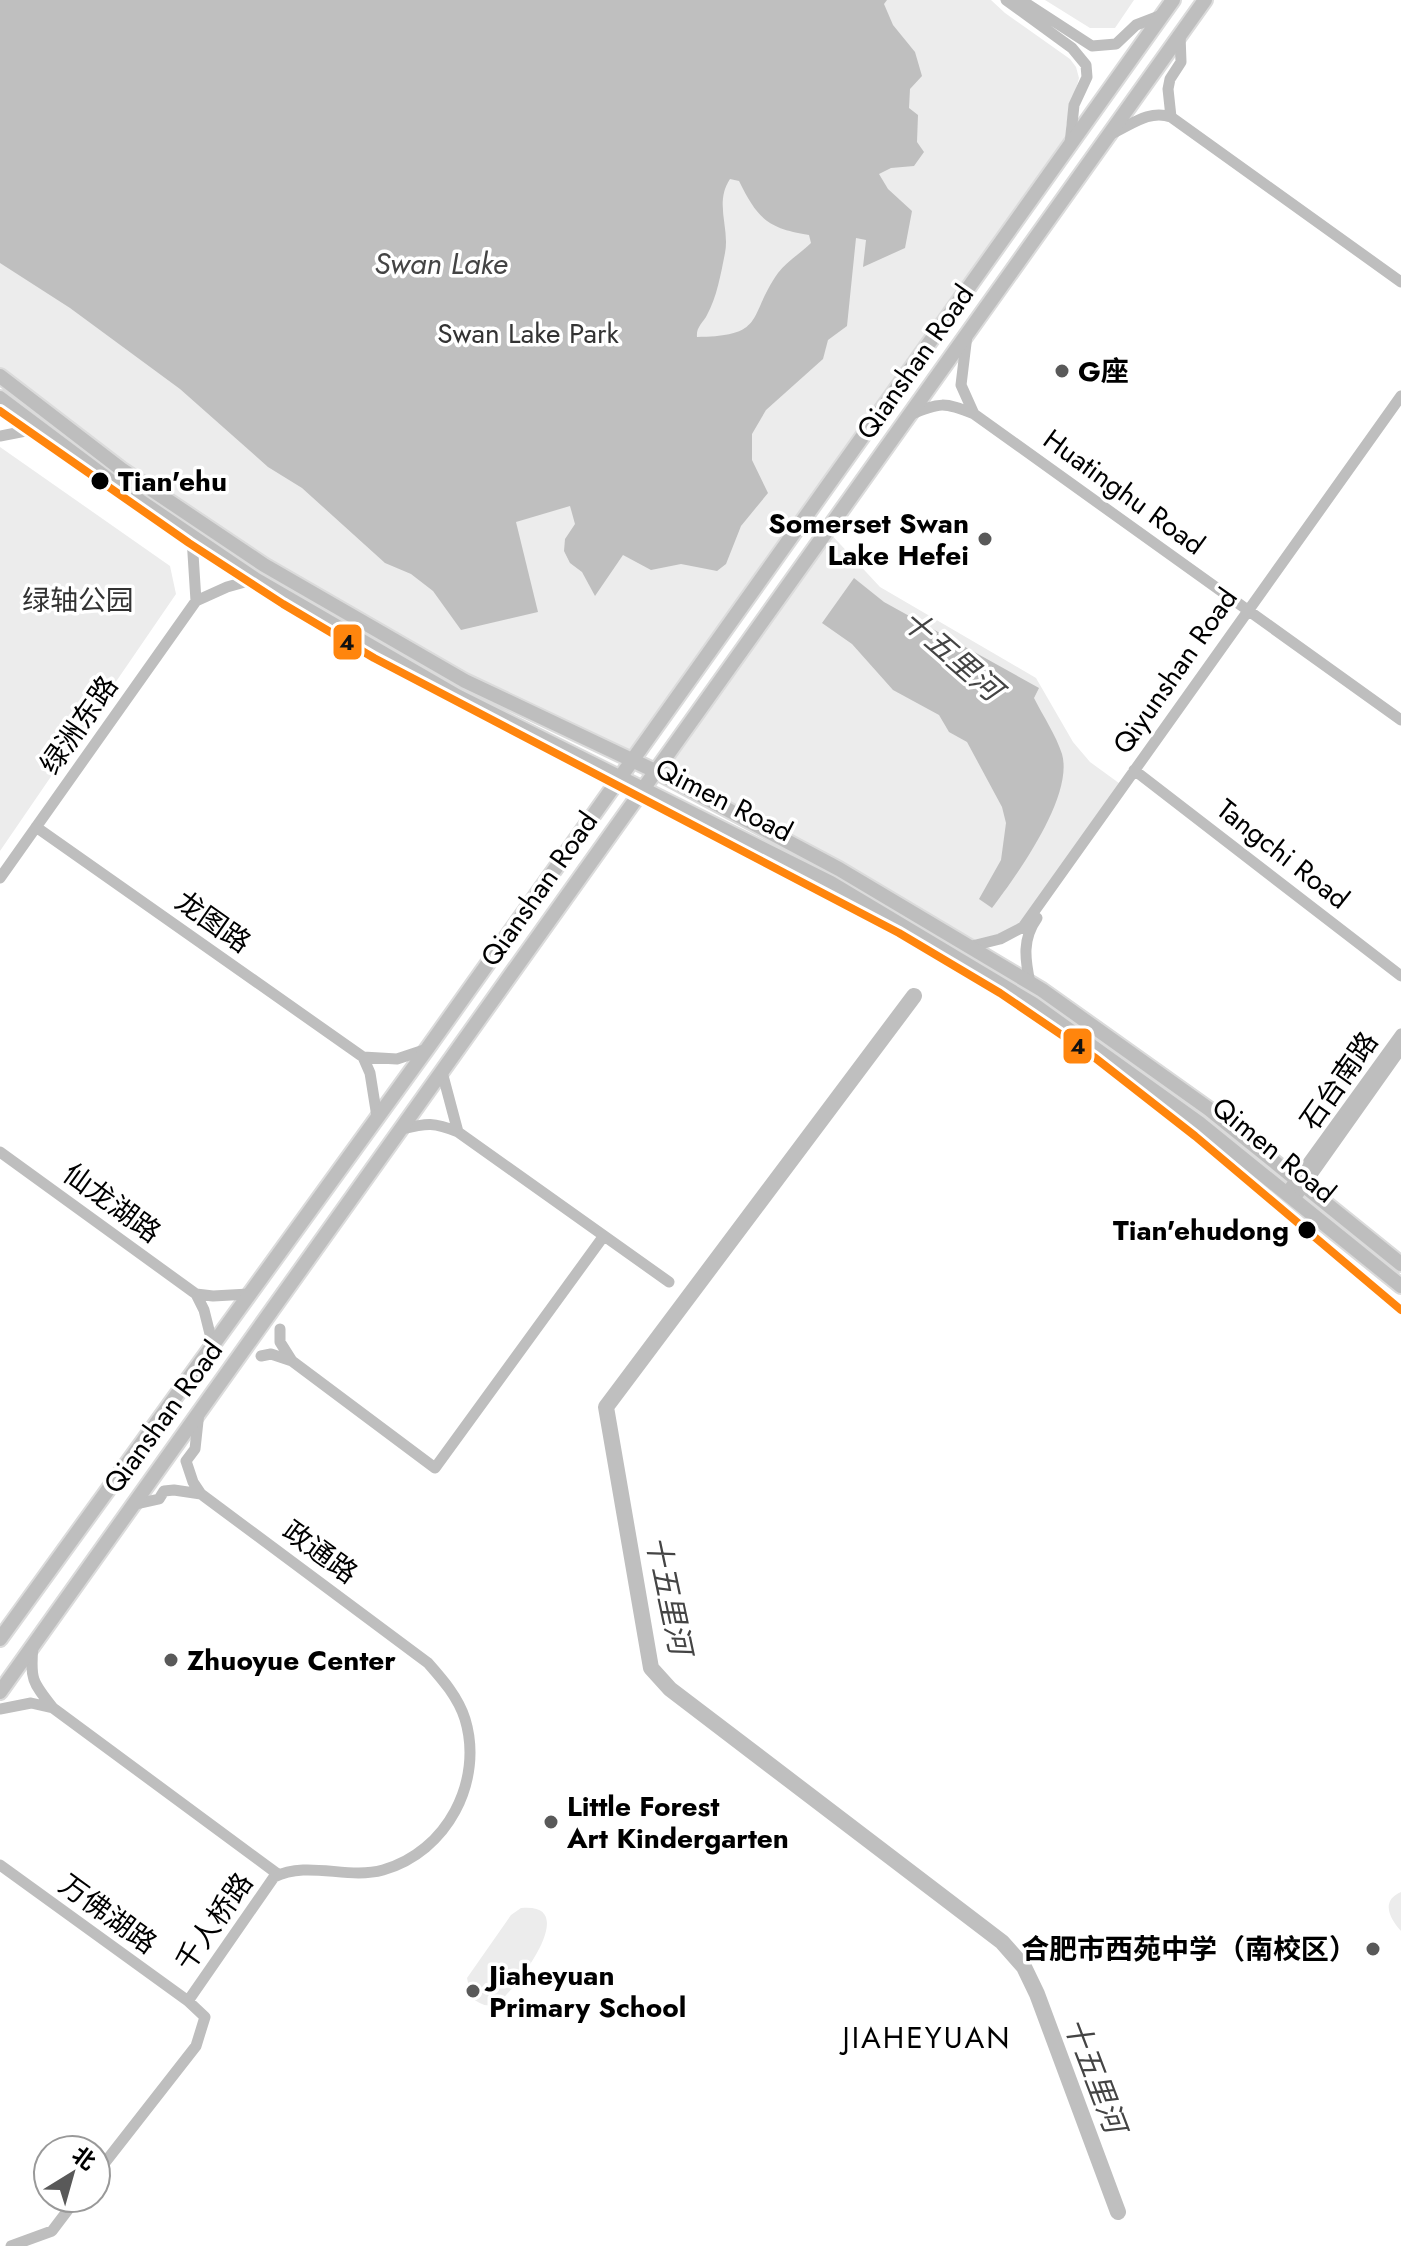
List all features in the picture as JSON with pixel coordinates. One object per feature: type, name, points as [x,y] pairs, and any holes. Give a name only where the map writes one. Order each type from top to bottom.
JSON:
[{"type":"main road","name":"Qianshan Road","points":[[0,1639],[427,1049],[1173,0]]},
{"type":"main road","name":"Qianshan Road","points":[[0,1692],[1205,0]]},
{"type":"main road","name":"Qimen Road","points":[[0,376],[121,469],[264,565],[465,681],[655,771],[839,869],[1030,983],[1209,1109],[1401,1264]]},
{"type":"main road","name":"Qimen Road","points":[[0,398],[112,482],[255,579],[457,696],[831,883],[1033,1004],[1199,1123],[1401,1286]]},
{"type":"street","points":[[1006,0],[1072,48],[1086,65],[1087,77],[1071,119],[1070,144]]},
{"type":"street","points":[[1021,0],[1092,46],[1116,44],[1136,25],[1162,14]]},
{"type":"street","points":[[1171,117],[1168,89],[1170,79],[1181,62],[1180,35]]},
{"type":"street","points":[[1109,135],[1143,116],[1160,114],[1171,117],[1401,282]]},
{"type":"street","points":[[968,333],[961,385],[974,414]]},
{"type":"street","name":"Qiyunshan Road","points":[[968,947],[1000,939],[1023,927],[1251,613],[1401,396]]},
{"type":"street","name":"Huatinghu Road","points":[[910,415],[933,405],[949,404],[974,414],[1401,720]]},
{"type":"street","points":[[1251,613],[1401,408]]},
{"type":"street","points":[[0,436],[41,428]]},
{"type":"street","points":[[192,538],[196,601],[255,579]]},
{"type":"street","name":"绿洲东路","points":[[0,878],[196,601]]},
{"type":"street","points":[[1030,983],[1025,948],[1032,925],[1139,770]]},
{"type":"street","name":"Tangchi Road","points":[[1139,770],[1401,968]]},
{"type":"street","name":"Tangchi Road","points":[[1139,770],[1401,976]]},
{"type":"street","name":"龙图路","points":[[36,827],[363,1057]]},
{"type":"street","name":"石台南路","points":[[1300,1183],[1401,1034]]},
{"type":"street","points":[[377,1117],[370,1073],[363,1057],[397,1059],[427,1049]]},
{"type":"street","name":"石台南路","points":[[1290,1196],[1401,1049]]},
{"type":"street","points":[[442,1072],[458,1132]]},
{"type":"street","points":[[402,1129],[426,1123],[458,1132],[669,1282]]},
{"type":"street","name":"仙龙湖路","points":[[0,1152],[196,1294]]},
{"type":"street","points":[[261,1356],[271,1354],[292,1361],[435,1468],[603,1237]]},
{"type":"street","points":[[196,1294],[249,1294]]},
{"type":"street","points":[[196,1294],[204,1310],[213,1346]]},
{"type":"street","points":[[280,1329],[280,1342],[292,1361]]},
{"type":"street","points":[[199,1412],[195,1449],[186,1461],[201,1494]]},
{"type":"street","points":[[131,1505],[159,1499],[164,1491],[201,1494]]},
{"type":"street","name":"政通路","points":[[201,1494],[411,1648]]},
{"type":"street","points":[[33,1645],[30,1672],[37,1689],[53,1708],[279,1875]]},
{"type":"street","name":"千人桥路","points":[[188,2001],[267,1886],[279,1875],[295,1870],[361,1873],[383,1870],[402,1862],[435,1840],[459,1806],[469,1763],[465,1719],[456,1698],[443,1680],[411,1648]]},
{"type":"street","points":[[0,1709],[31,1703],[53,1708]]},
{"type":"street","name":"万佛湖路","points":[[0,1865],[188,2001]]},
{"type":"street","points":[[112,2154],[196,2046],[205,2017],[188,2001]]},
{"type":"street","points":[[11,2246],[52,2231],[65,2214]]},
{"type":"green space","name":"Swan Lake","points":[[0,0],[991,0],[1070,59],[1079,78],[1066,126],[1070,144],[632,761],[465,681],[253,559],[0,376]]},
{"type":"green space","points":[[1045,0],[1134,0],[1115,28],[1090,28]]},
{"type":"green space","name":"绿轴公园","points":[[0,447],[170,566],[176,594],[0,851]]},
{"type":"green space","points":[[827,530],[880,587],[1036,678],[1073,742],[1090,762],[1123,786],[1023,927],[968,947],[655,771]]},
{"type":"green space","points":[[1401,1892],[1401,1931],[1393,1921],[1389,1905]]},
{"type":"green space","points":[[521,1908],[539,1910],[547,1920],[538,1952],[502,1999],[494,2005],[482,2004],[471,1997],[467,1978],[511,1915]]},
{"type":"water","name":"Swan Lake","points":[[0,0],[887,0],[884,4],[893,25],[915,52],[922,76],[910,89],[909,108],[918,115],[917,142],[924,152],[914,166],[891,168],[879,174],[888,189],[912,211],[905,248],[863,267],[866,240],[856,238],[847,326],[828,340],[823,359],[766,410],[752,434],[752,460],[768,493],[741,526],[726,564],[717,571],[681,564],[651,570],[623,555],[595,596],[582,572],[570,563],[564,551],[565,539],[575,524],[570,506],[516,522],[538,612],[461,630],[433,591],[411,574],[385,563],[302,488],[268,467],[180,389],[70,308],[0,263]],"holes":[[[730,179],[739,181],[765,220],[783,229],[809,235],[811,243],[778,273],[752,321],[745,328],[735,333],[697,337],[713,301],[725,253],[725,188]]]},
{"type":"water","points":[[854,578],[884,602],[1039,688],[1034,698],[1062,754],[1060,791],[1041,834],[992,908],[979,899],[1001,860],[1006,823],[1002,807],[967,742],[949,732],[939,715],[893,690],[852,644],[822,623]]},
{"type":"waterway","name":"十五里河","points":[[914,996],[606,1407],[651,1668],[670,1689],[1002,1942],[1024,1967],[1037,1994],[1118,2212]]},
{"type":"transit line","name":"4","points":[[0,411],[189,543],[374,658],[899,933],[1000,993],[1094,1057],[1195,1136],[1401,1310]]},
{"type":"place","name":"G座","points":[[1062,371]]},
{"type":"place","name":"Tian'ehu","points":[[100,481]]},
{"type":"place","name":"Somerset Swan Lake Hefei","points":[[985,539]]},
{"type":"place","name":"Tian'ehudong","points":[[1307,1230]]},
{"type":"place","name":"Zhuoyue Center","points":[[171,1660]]},
{"type":"place","name":"Little Forest Art Kindergarten","points":[[551,1822]]},
{"type":"place","name":"合肥市西苑中学（南校区）","points":[[1373,1949]]},
{"type":"place","name":"Jiaheyuan Primary School","points":[[473,1991]]},
{"type":"district","name":"JIAHEYUAN","points":[[927,2037]]},
{"type":"park label","name":"Swan Lake Park","points":[[528,333]]}]
